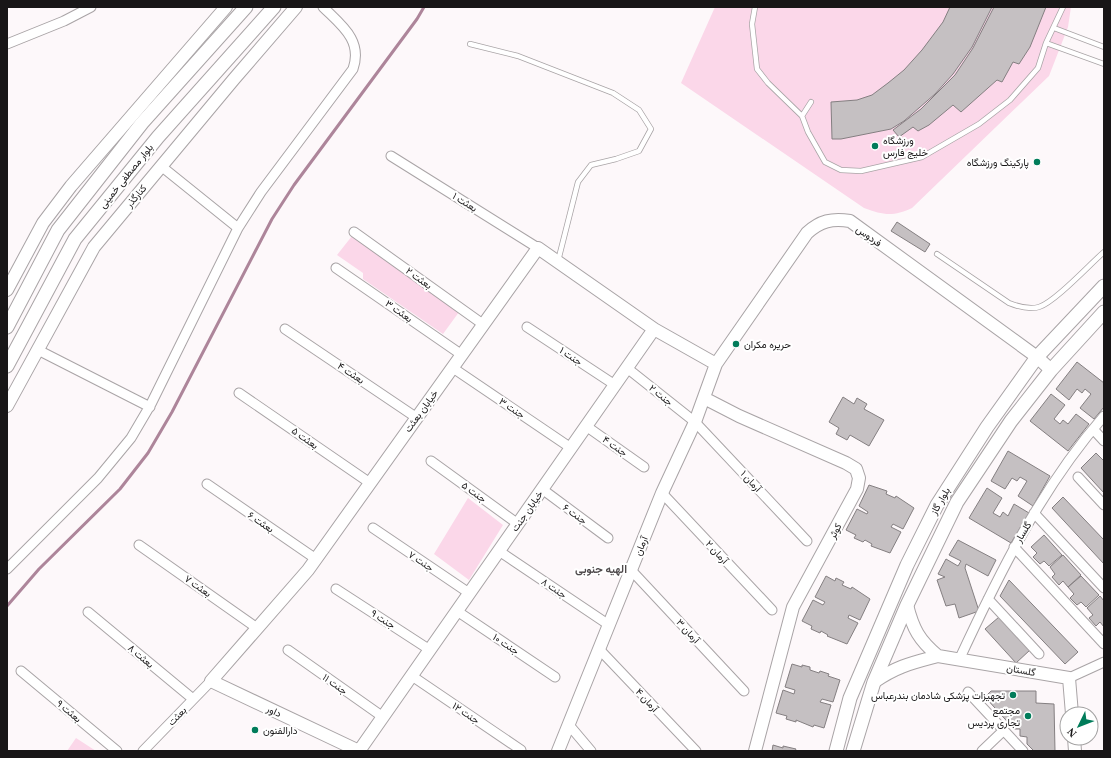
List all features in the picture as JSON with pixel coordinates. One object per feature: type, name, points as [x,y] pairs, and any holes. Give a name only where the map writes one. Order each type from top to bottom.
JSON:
[{"type":"main road","name":"بلوار مصطفی خمینی","points":[[7,327],[58,230],[142,123],[246,7]]},
{"type":"main road","name":"بلوار مصطفی خمینی","points":[[7,366],[75,239],[158,137],[274,7]]},
{"type":"main road","name":"بلوار گاز","points":[[836,751],[850,698],[907,565],[937,505],[987,427],[1037,357],[1104,286]]},
{"type":"main road","name":"بلوار گاز","points":[[853,751],[874,682],[907,605],[957,502],[1011,421],[1051,370],[1104,312]]},
{"type":"street","points":[[7,44],[64,21],[91,7]]},
{"type":"street","points":[[7,290],[43,223],[71,186],[226,7]]},
{"type":"street","name":"کنارگذر","points":[[7,406],[94,247],[296,7]]},
{"type":"street","points":[[7,569],[98,478],[131,438],[150,407],[238,228],[261,192],[352,69],[357,58],[355,45],[348,31],[322,7]]},
{"type":"street","name":"بعثت ۱","points":[[391,156],[538,248]]},
{"type":"street","points":[[161,166],[238,228]]},
{"type":"street","name":"فردوس","points":[[716,364],[807,233],[814,226],[825,221],[839,220],[850,222],[1037,357],[1051,370]]},
{"type":"street","name":"بعثت ۲","points":[[354,232],[484,324]]},
{"type":"street","points":[[538,248],[654,330],[716,364]]},
{"type":"street","name":"خیابان بعثت","points":[[211,681],[316,559],[538,248]]},
{"type":"street","name":"بعثت ۳","points":[[336,268],[462,355]]},
{"type":"street","name":"جنت ۱","points":[[527,327],[615,385]]},
{"type":"street","name":"بعثت ۴","points":[[285,329],[416,418]]},
{"type":"street","name":"خیابان جنت","points":[[359,751],[654,330]]},
{"type":"street","points":[[38,350],[150,407]]},
{"type":"street","name":"آرمان","points":[[558,751],[662,493],[695,422],[716,364]]},
{"type":"street","name":"جنت ۳","points":[[452,368],[571,448]]},
{"type":"street","name":"جنت ۲","points":[[627,368],[695,422]]},
{"type":"street","name":"بعثت ۵","points":[[239,393],[370,483]]},
{"type":"street","name":"کوثر","points":[[704,398],[739,416],[846,463],[856,469],[859,478],[857,490],[793,607],[755,751]]},
{"type":"street","name":"گلسار","points":[[960,660],[1014,546],[1034,513],[1093,429],[1104,416]]},
{"type":"street","name":"آرمان ۱","points":[[695,422],[807,541]]},
{"type":"street","name":"جنت ۴","points":[[586,426],[644,467]]},
{"type":"street","points":[[1093,429],[1104,441]]},
{"type":"street","name":"جنت ۵","points":[[431,461],[518,524]]},
{"type":"street","points":[[1078,477],[1104,505]]},
{"type":"street","name":"بعثت ۶","points":[[207,484],[316,559]]},
{"type":"street","name":"جنت ۶","points":[[542,489],[608,538]]},
{"type":"street","name":"آرمان ۲","points":[[662,493],[772,610]]},
{"type":"street","points":[[1034,513],[1104,588]]},
{"type":"street","name":"جنت ۷","points":[[373,528],[469,593]]},
{"type":"street","name":"بعثت ۷","points":[[139,545],[257,628]]},
{"type":"street","points":[[1014,546],[1104,644]]},
{"type":"street","name":"جنت ۸","points":[[498,551],[609,625]]},
{"type":"street","name":"آرمان ۳","points":[[631,570],[744,691]]},
{"type":"street","name":"جنت ۹","points":[[336,589],[430,650]]},
{"type":"street","points":[[988,599],[1039,654]]},
{"type":"street","points":[[907,605],[912,624],[918,636],[938,656]]},
{"type":"street","name":"جنت ۱۰","points":[[457,611],[555,677]]},
{"type":"street","name":"بعثت ۸","points":[[88,612],[193,699]]},
{"type":"street","name":"آرمان ۴","points":[[599,649],[696,751]]},
{"type":"street","name":"جنت ۱۱","points":[[288,650],[383,717]]},
{"type":"street","name":"گلستان","points":[[874,682],[891,670],[904,664],[938,656],[1069,678]]},
{"type":"street","points":[[1071,706],[1069,678],[1104,662]]},
{"type":"street","name":"بعثت ۹","points":[[21,671],[117,751]]},
{"type":"street","name":"جنت ۱۲","points":[[412,676],[521,750]]},
{"type":"street","name":"بعثت","points":[[143,751],[211,681]]},
{"type":"street","name":"داور","points":[[211,681],[359,751]]},
{"type":"street","points":[[968,692],[1024,751]]},
{"type":"street","points":[[569,725],[591,751]]},
{"type":"street","points":[[982,751],[1004,730]]},
{"type":"lane","points":[[755,7],[752,24],[757,69],[768,83],[802,116],[808,132],[825,162],[841,170],[861,171],[922,157],[979,124],[1010,100],[1038,68],[1046,43],[1063,7]]},
{"type":"lane","points":[[1054,28],[1104,47]]},
{"type":"lane","points":[[1046,43],[1104,64]]},
{"type":"lane","points":[[470,44],[518,56],[614,93],[639,110],[651,129],[639,150],[616,159],[591,165],[578,182],[558,262]]},
{"type":"lane","points":[[802,116],[811,102]]},
{"type":"lane","points":[[937,254],[1009,303],[1031,308],[1048,302],[1104,252]]},
{"type":"shaded area","name":"ورزشگاه خلیج فارس","points":[[715,7],[1071,7],[1068,27],[1049,76],[912,208],[899,213],[888,214],[864,208],[681,83]]},
{"type":"shaded area","points":[[352,236],[459,312],[443,334],[363,279],[363,273],[337,255]]},
{"type":"shaded area","points":[[468,498],[503,525],[469,580],[434,554]]},
{"type":"shaded area","points":[[76,738],[96,751],[67,751]]},
{"type":"building","points":[[950,7],[992,7],[972,47],[953,74],[935,94],[904,121],[891,129],[841,139],[832,139],[831,102],[857,100],[872,95],[888,83],[904,70],[922,50],[943,22]]},
{"type":"building","points":[[994,7],[1046,7],[1030,47],[1019,64],[1013,62],[1002,82],[997,80],[961,112],[953,105],[929,125],[918,131],[913,127],[899,137],[893,130],[921,109],[955,75],[973,48]]},
{"type":"building","points":[[897,222],[930,244],[925,252],[891,231]]},
{"type":"building","points":[[1077,362],[1104,383],[1104,407],[1094,419],[1080,408],[1091,394],[1085,389],[1082,393],[1077,389],[1069,400],[1056,389]]},
{"type":"building","points":[[1051,394],[1065,405],[1054,419],[1060,424],[1063,420],[1068,424],[1076,414],[1089,424],[1068,451],[1030,421]]},
{"type":"building","points":[[843,397],[854,404],[857,398],[867,404],[864,409],[884,420],[869,446],[850,435],[847,440],[836,434],[839,428],[829,422]]},
{"type":"building","points":[[1008,451],[1050,476],[1033,506],[1018,496],[1027,481],[1020,477],[1017,481],[1012,478],[1005,489],[991,481]]},
{"type":"building","points":[[1096,453],[1104,461],[1104,493],[1081,468]]},
{"type":"building","points":[[869,485],[887,491],[886,494],[895,498],[896,496],[914,508],[903,529],[893,524],[891,527],[901,532],[890,553],[871,546],[872,544],[865,540],[863,542],[854,538],[856,535],[846,530],[857,509],[867,514],[868,512],[859,506]]},
{"type":"building","points":[[987,488],[1002,498],[993,513],[1000,517],[1003,512],[1008,516],[1014,504],[1029,513],[1011,543],[969,518]]},
{"type":"building","points":[[1063,497],[1104,540],[1104,564],[1052,508]]},
{"type":"building","points":[[1044,535],[1062,555],[1049,566],[1044,561],[1040,564],[1033,557],[1037,553],[1031,547]]},
{"type":"building","points":[[958,540],[996,560],[988,576],[966,564],[965,568],[979,611],[959,618],[955,604],[946,606],[937,580],[945,577],[938,574],[946,559],[958,566],[961,561],[949,555]]},
{"type":"building","points":[[1063,555],[1081,575],[1068,587],[1063,581],[1059,585],[1052,577],[1055,574],[1050,567]]},
{"type":"building","points":[[826,576],[835,581],[836,578],[844,582],[842,585],[851,589],[852,587],[870,599],[860,620],[849,615],[848,618],[858,623],[847,644],[827,636],[828,635],[821,631],[820,633],[811,629],[812,626],[802,621],[813,600],[823,605],[825,602],[815,597]]},
{"type":"building","points":[[1081,576],[1099,595],[1086,607],[1081,602],[1077,605],[1070,598],[1074,594],[1068,587]]},
{"type":"building","points":[[1009,580],[1078,652],[1065,664],[1000,596]]},
{"type":"building","points":[[1100,596],[1104,601],[1104,627],[1100,622],[1096,626],[1089,618],[1093,615],[1087,608]]},
{"type":"building","points":[[999,617],[1030,650],[1016,663],[985,629]]},
{"type":"building","points":[[792,664],[802,667],[802,665],[810,667],[810,670],[829,674],[828,676],[840,680],[833,702],[822,699],[820,702],[831,705],[824,728],[814,725],[813,727],[796,720],[796,722],[786,719],[787,716],[776,713],[783,690],[794,694],[795,690],[785,687]]},
{"type":"building","name":"مجتمع تجاری پردیس","points":[[991,691],[1036,691],[1036,703],[1054,704],[1055,751],[1034,751],[1027,744],[1027,737],[1020,736],[1020,729],[1014,729],[985,697]]},
{"type":"building","points":[[773,745],[783,748],[783,746],[796,749],[795,751],[772,751]]},
{"type":"waterway","points":[[7,606],[39,569],[120,489],[148,453],[172,412],[272,219],[294,185],[417,19],[424,7]]},
{"type":"place","name":"ورزشگاه خلیج فارس","points":[[875,146]]},
{"type":"place","name":"پارکینگ ورزشگاه","points":[[1037,162]]},
{"type":"place","name":"حریره مکران","points":[[736,344]]},
{"type":"place","name":"تجهیزات پزشکی شادمان بندرعباس","points":[[1013,695]]},
{"type":"place","name":"مجتمع تجاری پردیس","points":[[1028,716]]},
{"type":"place","name":"دارالفنون","points":[[255,730]]},
{"type":"district","name":"الهیه جنوبی","points":[[601,569]]}]
